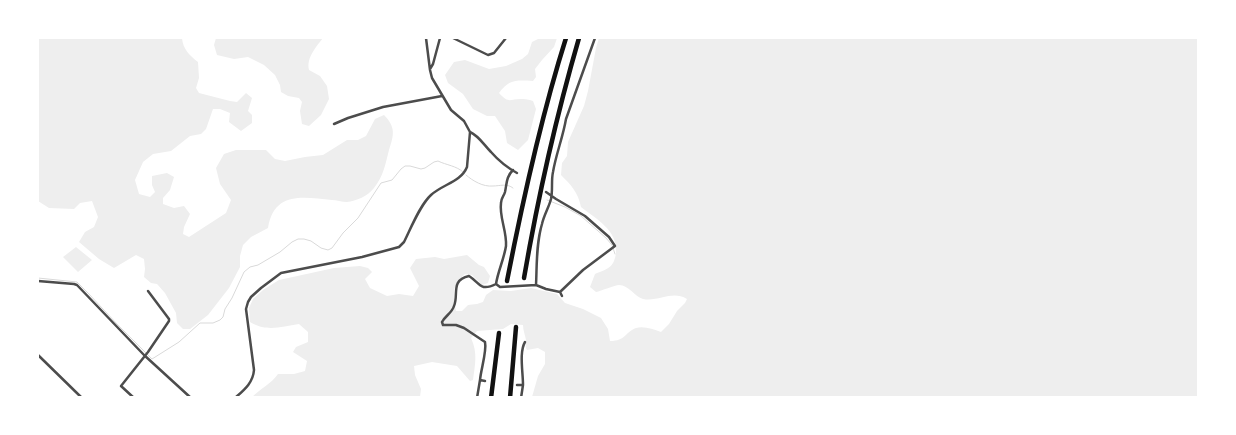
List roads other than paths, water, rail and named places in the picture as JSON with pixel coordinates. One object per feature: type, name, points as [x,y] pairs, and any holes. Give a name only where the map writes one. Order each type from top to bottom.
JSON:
[{"type":"highway","points":[[507,281],[534,155],[566,38]]},
{"type":"highway","points":[[524,278],[543,177],[579,38]]},
{"type":"highway","points":[[510,398],[516,327]]},
{"type":"highway","points":[[492,398],[499,333]]},
{"type":"street","points":[[426,38],[432,78],[451,110],[464,121],[470,132],[491,153],[517,173]]},
{"type":"street","points":[[430,70],[440,38]]},
{"type":"street","points":[[453,38],[488,55],[494,53],[506,38]]},
{"type":"street","points":[[536,285],[539,238],[542,222],[550,204],[555,161],[566,119],[595,38]]},
{"type":"street","points":[[334,124],[383,107],[442,96]]},
{"type":"street","points":[[234,398],[251,382],[254,376],[246,309],[251,297],[281,273],[362,257],[399,247],[404,242],[425,201],[465,172],[468,167],[470,132]]},
{"type":"street","points":[[496,284],[506,241],[501,203],[505,194],[508,177],[513,170]]},
{"type":"street","points":[[546,192],[551,198],[585,216],[609,237],[615,246],[583,270],[560,292]]},
{"type":"street","points":[[477,398],[481,366],[486,348],[485,342],[464,328],[456,325],[443,325],[442,322],[454,307],[456,287],[465,277],[473,278],[478,285],[483,287],[496,284]]},
{"type":"street","points":[[38,280],[77,285],[191,398]]},
{"type":"street","points":[[496,284],[500,287],[536,285],[560,292]]},
{"type":"street","points":[[134,398],[121,386],[169,321],[148,291]]},
{"type":"street","points":[[560,292],[562,296]]},
{"type":"street","points":[[521,398],[523,385],[522,352],[525,342]]},
{"type":"street","points":[[38,355],[82,398]]},
{"type":"street","points":[[480,380],[485,380]]},
{"type":"street","points":[[517,385],[523,385]]},
{"type":"waterway","points":[[38,278],[77,282],[152,359],[179,342],[200,323],[213,323],[220,320],[244,272],[250,267],[258,265],[298,239],[311,241],[321,248],[328,250],[332,248],[343,233],[358,218],[381,183],[392,180],[405,166],[421,169],[438,161],[458,168],[463,172]]},
{"type":"waterway","points":[[466,175],[482,185],[506,185],[513,188]]},
{"type":"waterway","points":[[547,200],[581,216],[606,238],[612,245],[615,254]]}]
